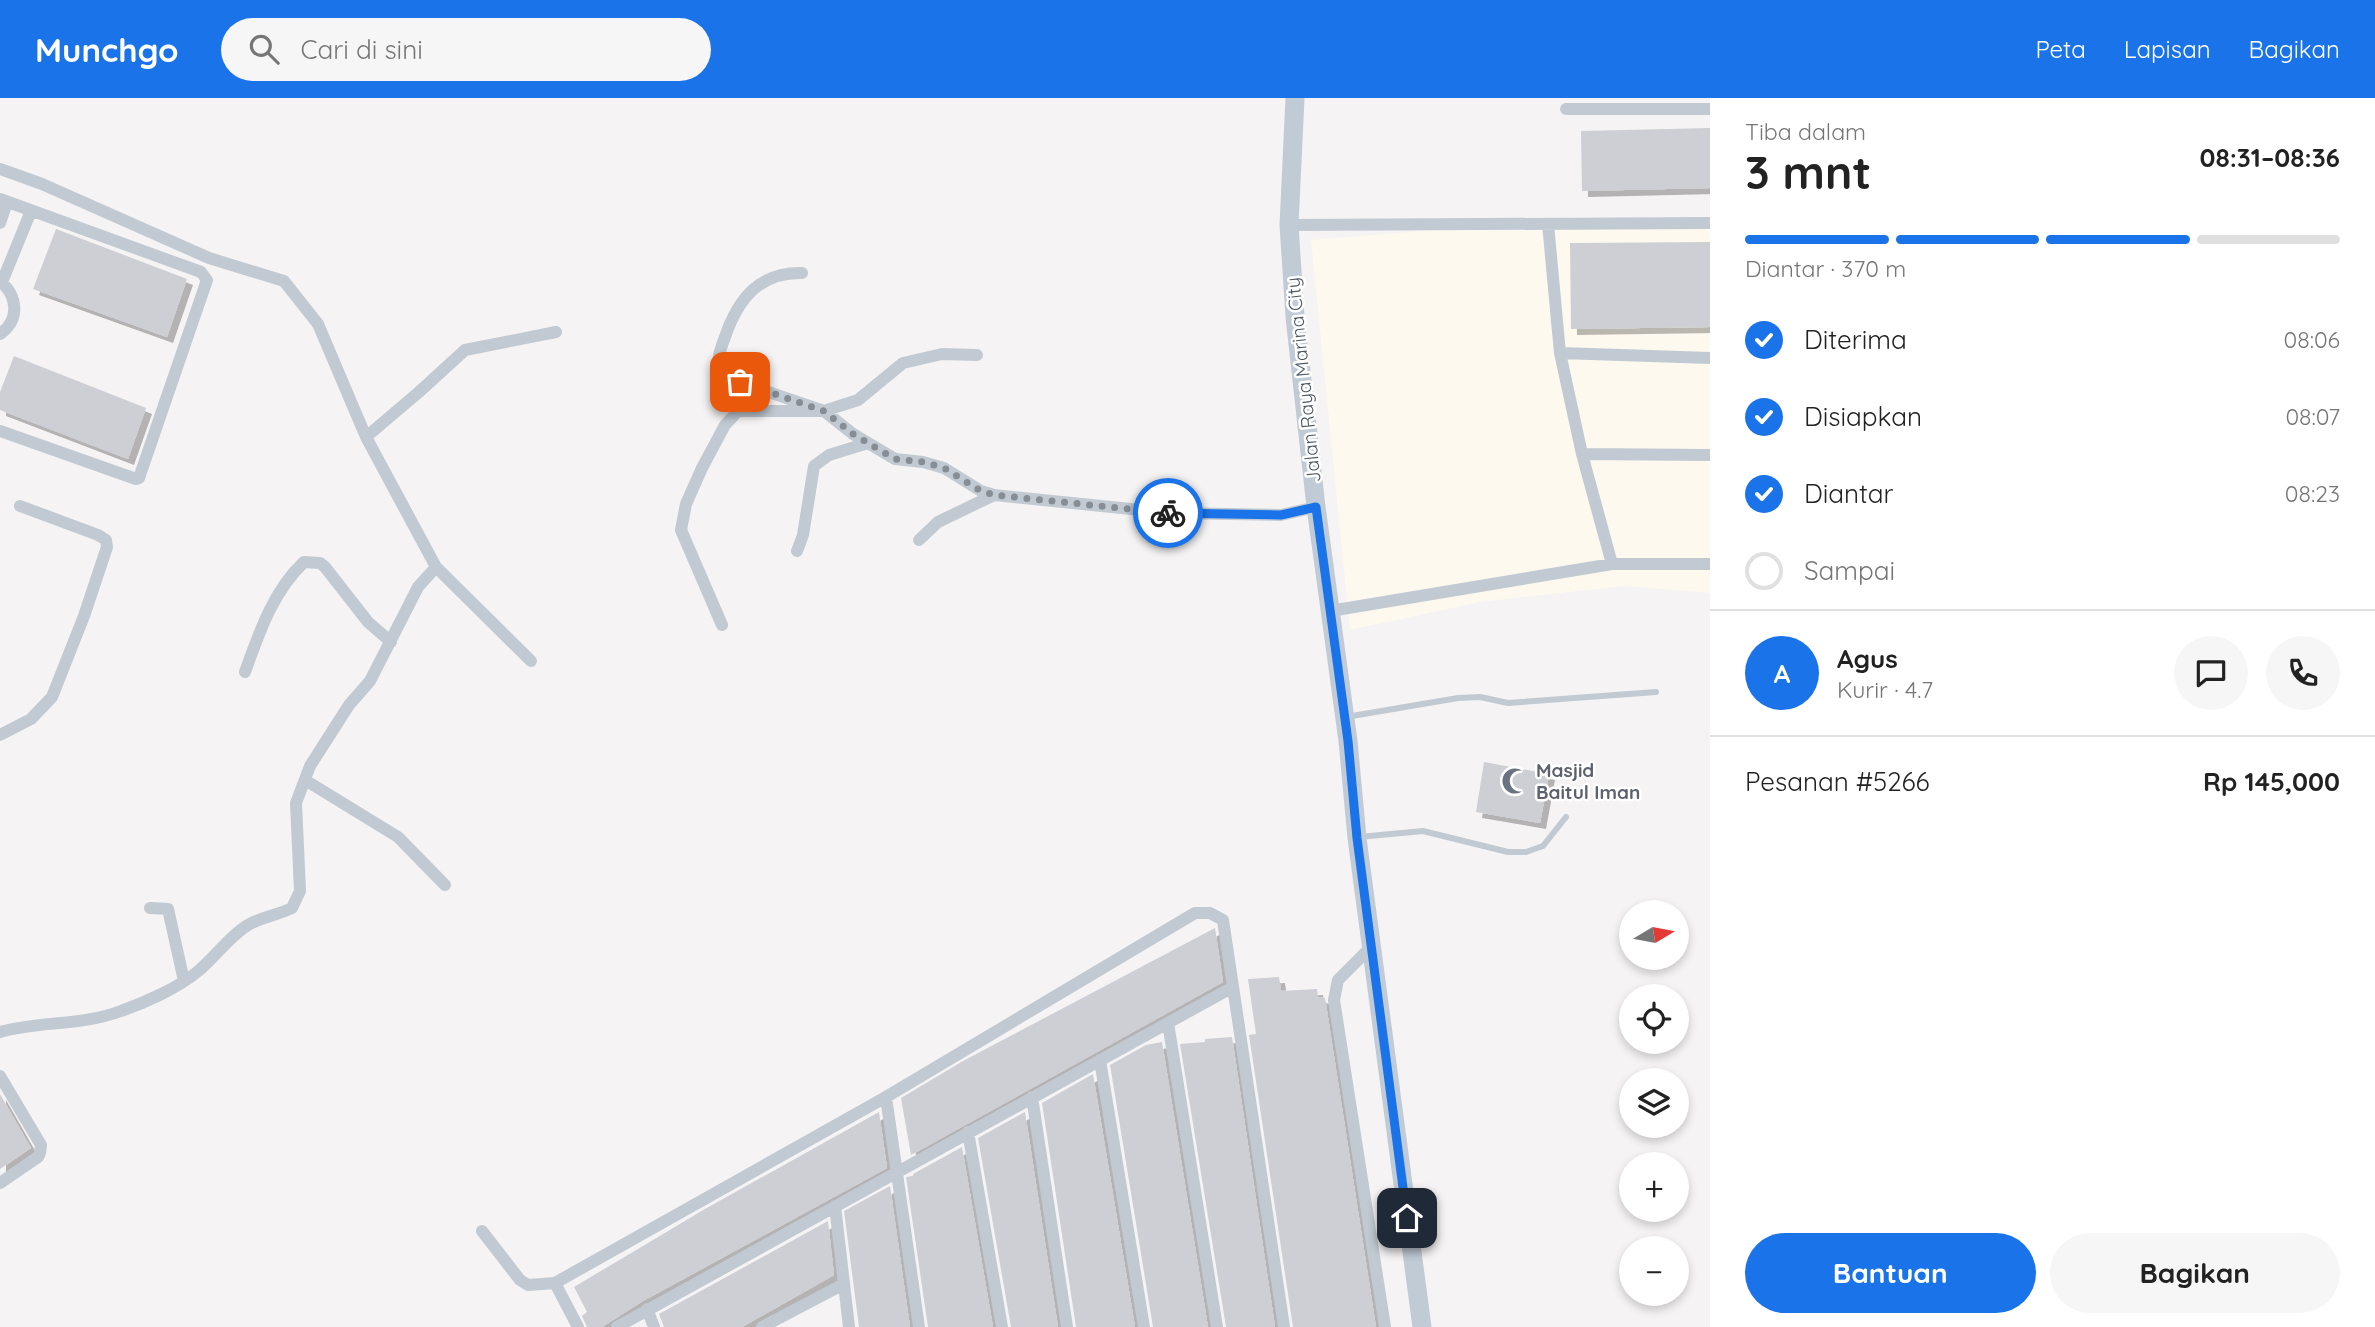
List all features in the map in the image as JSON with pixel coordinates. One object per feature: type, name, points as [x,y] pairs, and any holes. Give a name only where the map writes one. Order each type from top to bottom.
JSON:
[{"type":"main road","name":"Jalan Raya Marina City","points":[[1295,98],[1289,225],[1295,317],[1316,507],[1345,717],[1357,838],[1422,1327]]},
{"type":"street","points":[[1566,109],[1608,103],[1693,103],[1710,109]]},
{"type":"street","points":[[0,169],[42,184],[209,258],[284,281],[318,324],[366,437],[436,567],[531,661]]},
{"type":"street","points":[[0,223],[3,201],[201,272],[207,280],[139,478],[0,432]]},
{"type":"street","points":[[0,334],[12,321],[15,310],[14,300],[1,282],[31,211]]},
{"type":"street","points":[[1289,225],[1710,223]]},
{"type":"street","points":[[1548,224],[1560,353],[1582,454],[1612,564]]},
{"type":"street","points":[[802,273],[785,273],[762,281],[741,300],[731,320],[717,365],[719,375],[824,411],[853,434],[895,459],[923,462],[944,468],[981,491],[994,495],[1170,513],[1281,515],[1316,507]]},
{"type":"street","points":[[366,437],[465,350],[556,332]]},
{"type":"street","points":[[1560,353],[1710,358]]},
{"type":"street","points":[[722,625],[681,530],[686,504],[702,468],[725,425],[738,411],[824,411],[858,400],[880,379],[903,363],[942,354],[977,355]]},
{"type":"street","points":[[797,551],[803,535],[814,466],[829,455],[868,443]]},
{"type":"street","points":[[1582,454],[1710,455]]},
{"type":"street","points":[[919,540],[938,522],[994,495]]},
{"type":"street","points":[[0,735],[31,719],[52,697],[84,616],[107,547],[106,540],[98,535],[20,506]]},
{"type":"street","points":[[245,671],[265,618],[291,574],[304,562],[320,563],[325,567],[368,622],[391,642]]},
{"type":"street","points":[[1330,611],[1612,564],[1710,564]]},
{"type":"street","points":[[0,1032],[19,1027],[68,1024],[118,1012],[198,972],[250,923],[292,908],[300,891],[296,803],[310,766],[349,705],[370,681],[418,587],[436,567]]},
{"type":"street","points":[[305,780],[398,837],[444,885]]},
{"type":"street","points":[[150,908],[168,909],[184,981]]},
{"type":"street","points":[[482,1231],[520,1280],[528,1286],[555,1283],[886,1097],[1195,913],[1210,913],[1223,920],[1284,1327]]},
{"type":"street","points":[[1371,947],[1338,980],[1334,1000],[1385,1327]]},
{"type":"street","points":[[617,1327],[1233,987]]},
{"type":"street","points":[[1168,1023],[1217,1327]]},
{"type":"street","points":[[1101,1059],[1144,1327]]},
{"type":"street","points":[[0,1182],[37,1157],[41,1145],[1,1081]]},
{"type":"street","points":[[886,1097],[919,1327]]},
{"type":"street","points":[[1032,1097],[1067,1327]]},
{"type":"street","points":[[968,1132],[1002,1327]]},
{"type":"street","points":[[835,1206],[849,1327]]},
{"type":"street","points":[[555,1283],[578,1327]]},
{"type":"street","points":[[762,1327],[844,1284]]},
{"type":"street","points":[[647,1309],[654,1327]]},
{"type":"lane","points":[[1345,717],[1480,696],[1508,703],[1656,692]]},
{"type":"lane","points":[[1357,838],[1423,831],[1508,852],[1526,852],[1543,846],[1566,817]]},
{"type":"shaded area","points":[[1710,221],[1710,593],[1623,586],[1480,602],[1350,630],[1311,240],[1507,224]]},
{"type":"building","points":[[1710,128],[1710,188],[1582,191],[1581,131]]},
{"type":"building","points":[[56,229],[187,279],[167,337],[33,289]]},
{"type":"building","points":[[1710,242],[1710,327],[1571,329],[1570,243]]},
{"type":"building","points":[[14,356],[146,408],[128,459],[0,410],[0,392]]},
{"type":"building","points":[[1484,762],[1549,774],[1540,823],[1476,812]]},
{"type":"building","points":[[1215,928],[1223,982],[911,1155],[901,1098],[963,1061]]},
{"type":"building","points":[[1279,977],[1281,991],[1317,989],[1318,997],[1325,998],[1376,1327],[1293,1327],[1249,1035],[1256,1034],[1248,979]]},
{"type":"building","points":[[1232,1037],[1275,1327],[1226,1327],[1180,1044]]},
{"type":"building","points":[[1162,1042],[1208,1327],[1153,1327],[1110,1065],[1146,1045]]},
{"type":"building","points":[[1093,1074],[1135,1327],[1076,1327],[1042,1103]]},
{"type":"building","points":[[0,1094],[31,1148],[0,1169]]},
{"type":"building","points":[[879,1112],[887,1168],[643,1301],[602,1327],[587,1327],[582,1316],[587,1312],[574,1287],[705,1209]]},
{"type":"building","points":[[1025,1112],[1058,1327],[1011,1327],[978,1138]]},
{"type":"building","points":[[962,1147],[993,1327],[928,1327],[906,1177],[913,1176]]},
{"type":"building","points":[[890,1186],[910,1327],[859,1327],[844,1211]]},
{"type":"building","points":[[828,1221],[834,1275],[742,1327],[664,1327],[659,1314]]},
{"type":"way so far","points":[[740,382],[824,411],[853,434],[895,459],[923,462],[944,468],[981,491],[994,495],[1168,513]]},
{"type":"place","name":"Masjid Baitul Iman","points":[[1515,781]]},
{"type":"route","points":[[1168,513],[1281,515],[1316,507],[1407,1218]]}]
